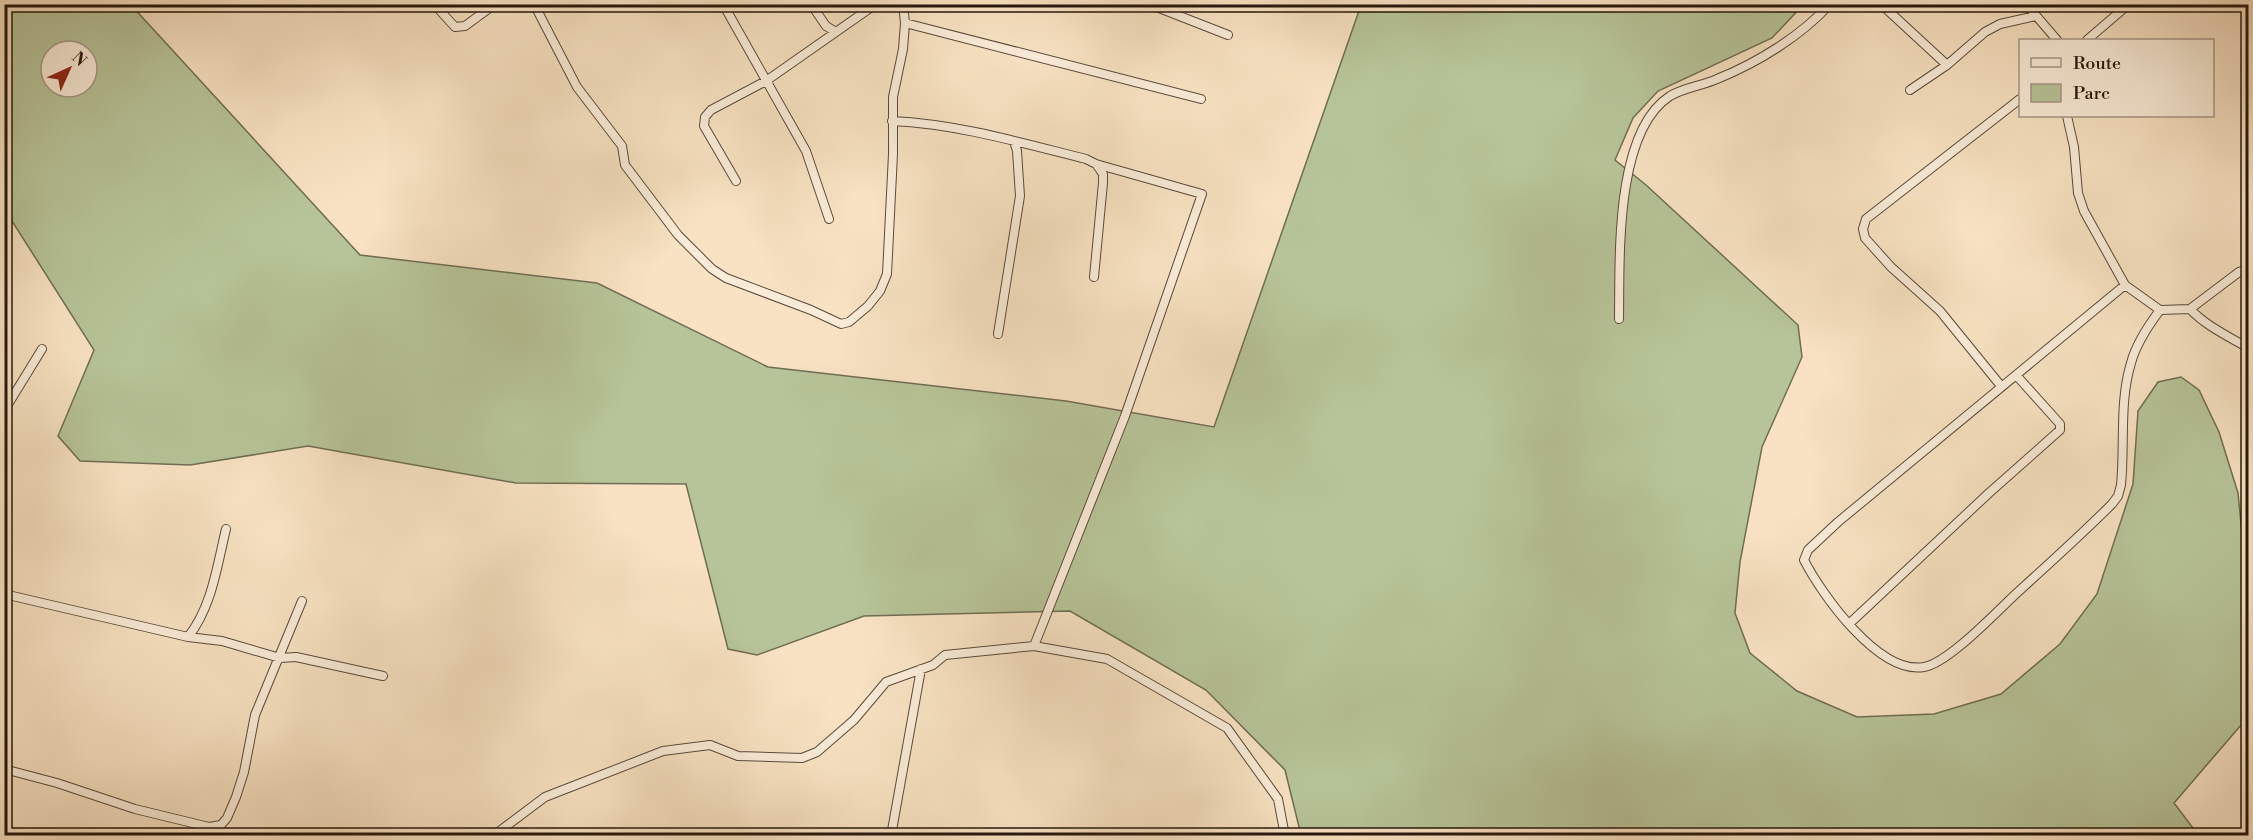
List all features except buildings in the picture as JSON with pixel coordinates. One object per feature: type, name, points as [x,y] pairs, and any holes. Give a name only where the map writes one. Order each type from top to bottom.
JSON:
[{"type":"street","points":[[434,4],[455,27],[465,26],[495,4]]},
{"type":"street","points":[[534,4],[577,87],[622,146],[625,165],[678,235],[712,270],[726,278],[811,309],[841,324],[856,318],[868,306],[880,291],[887,273],[893,154],[893,97],[903,49],[903,4]]},
{"type":"street","points":[[723,4],[806,151],[829,219]]},
{"type":"street","points":[[811,4],[826,26],[836,32]]},
{"type":"street","points":[[736,181],[704,126],[705,117],[711,110],[766,81],[876,4]]},
{"type":"street","points":[[1149,4],[1228,35]]},
{"type":"street","points":[[1618,319],[1622,208],[1628,168],[1636,143],[1657,107],[1670,96],[1739,70],[1794,36],[1830,4]]},
{"type":"street","points":[[1881,4],[1947,65]]},
{"type":"street","points":[[2026,4],[2056,39]]},
{"type":"street","points":[[2088,39],[2129,4]]},
{"type":"street","points":[[1910,90],[1947,65],[1985,32],[2001,24],[2036,16]]},
{"type":"street","points":[[904,23],[1202,99]]},
{"type":"street","points":[[2001,386],[1940,311],[1891,267],[1866,238],[1863,229],[1866,219],[2019,100]]},
{"type":"street","points":[[2067,117],[2074,147],[2078,193],[2084,211],[2125,285],[2160,310],[2190,309],[2239,272],[2248,269]]},
{"type":"street","points":[[892,122],[919,122],[1014,141],[1086,159],[1096,164],[1202,194],[1125,416],[1034,646]]},
{"type":"street","points":[[998,334],[1020,196],[1017,151],[1014,141]]},
{"type":"street","points":[[1094,277],[1103,183],[1103,174],[1096,164]]},
{"type":"street","points":[[2125,285],[1838,522],[1805,555],[1804,560],[1811,574],[1858,636],[1892,661],[1909,667],[1924,667],[1940,661],[1984,625],[2103,514],[2118,496],[2121,484],[2124,414],[2131,363],[2142,338],[2160,310]]},
{"type":"street","points":[[2190,309],[2214,329],[2248,348]]},
{"type":"street","points":[[4,411],[42,349]]},
{"type":"street","points":[[1849,624],[1989,493],[2057,435],[2060,424],[2016,375]]},
{"type":"street","points":[[188,637],[197,625],[206,604],[226,529]]},
{"type":"street","points":[[4,594],[188,637],[222,641],[280,658],[296,657],[383,676]]},
{"type":"street","points":[[4,770],[57,783],[135,809],[209,827],[220,825],[227,818],[236,797],[244,772],[255,715],[302,601]]},
{"type":"street","points":[[493,836],[545,797],[663,751],[710,745],[738,756],[802,758],[817,752],[854,720],[886,682],[933,665],[945,655],[1034,646],[1107,659],[1227,728],[1278,798],[1285,836]]},
{"type":"street","points":[[891,836],[921,669]]},
{"type":"street","points":[[219,836],[220,825]]},
{"type":"street","points":[[2244,836],[2248,831]]},
{"type":"green space","points":[[5,5],[131,5],[360,255],[597,283],[768,367],[1066,401],[1214,427],[1361,5],[1803,5],[1772,38],[1658,91],[1633,118],[1615,160],[1646,185],[1798,325],[1802,357],[1762,447],[1740,562],[1735,613],[1750,653],[1797,691],[1857,717],[1934,714],[2001,694],[2060,644],[2097,594],[2133,484],[2138,411],[2158,382],[2181,377],[2199,390],[2219,432],[2238,493],[2243,544],[2248,552],[2248,717],[2174,803],[2193,828],[2190,835],[1301,835],[1285,770],[1206,690],[1070,611],[864,616],[757,655],[728,649],[686,484],[516,483],[308,446],[190,465],[80,461],[58,436],[94,350],[5,210]]}]
